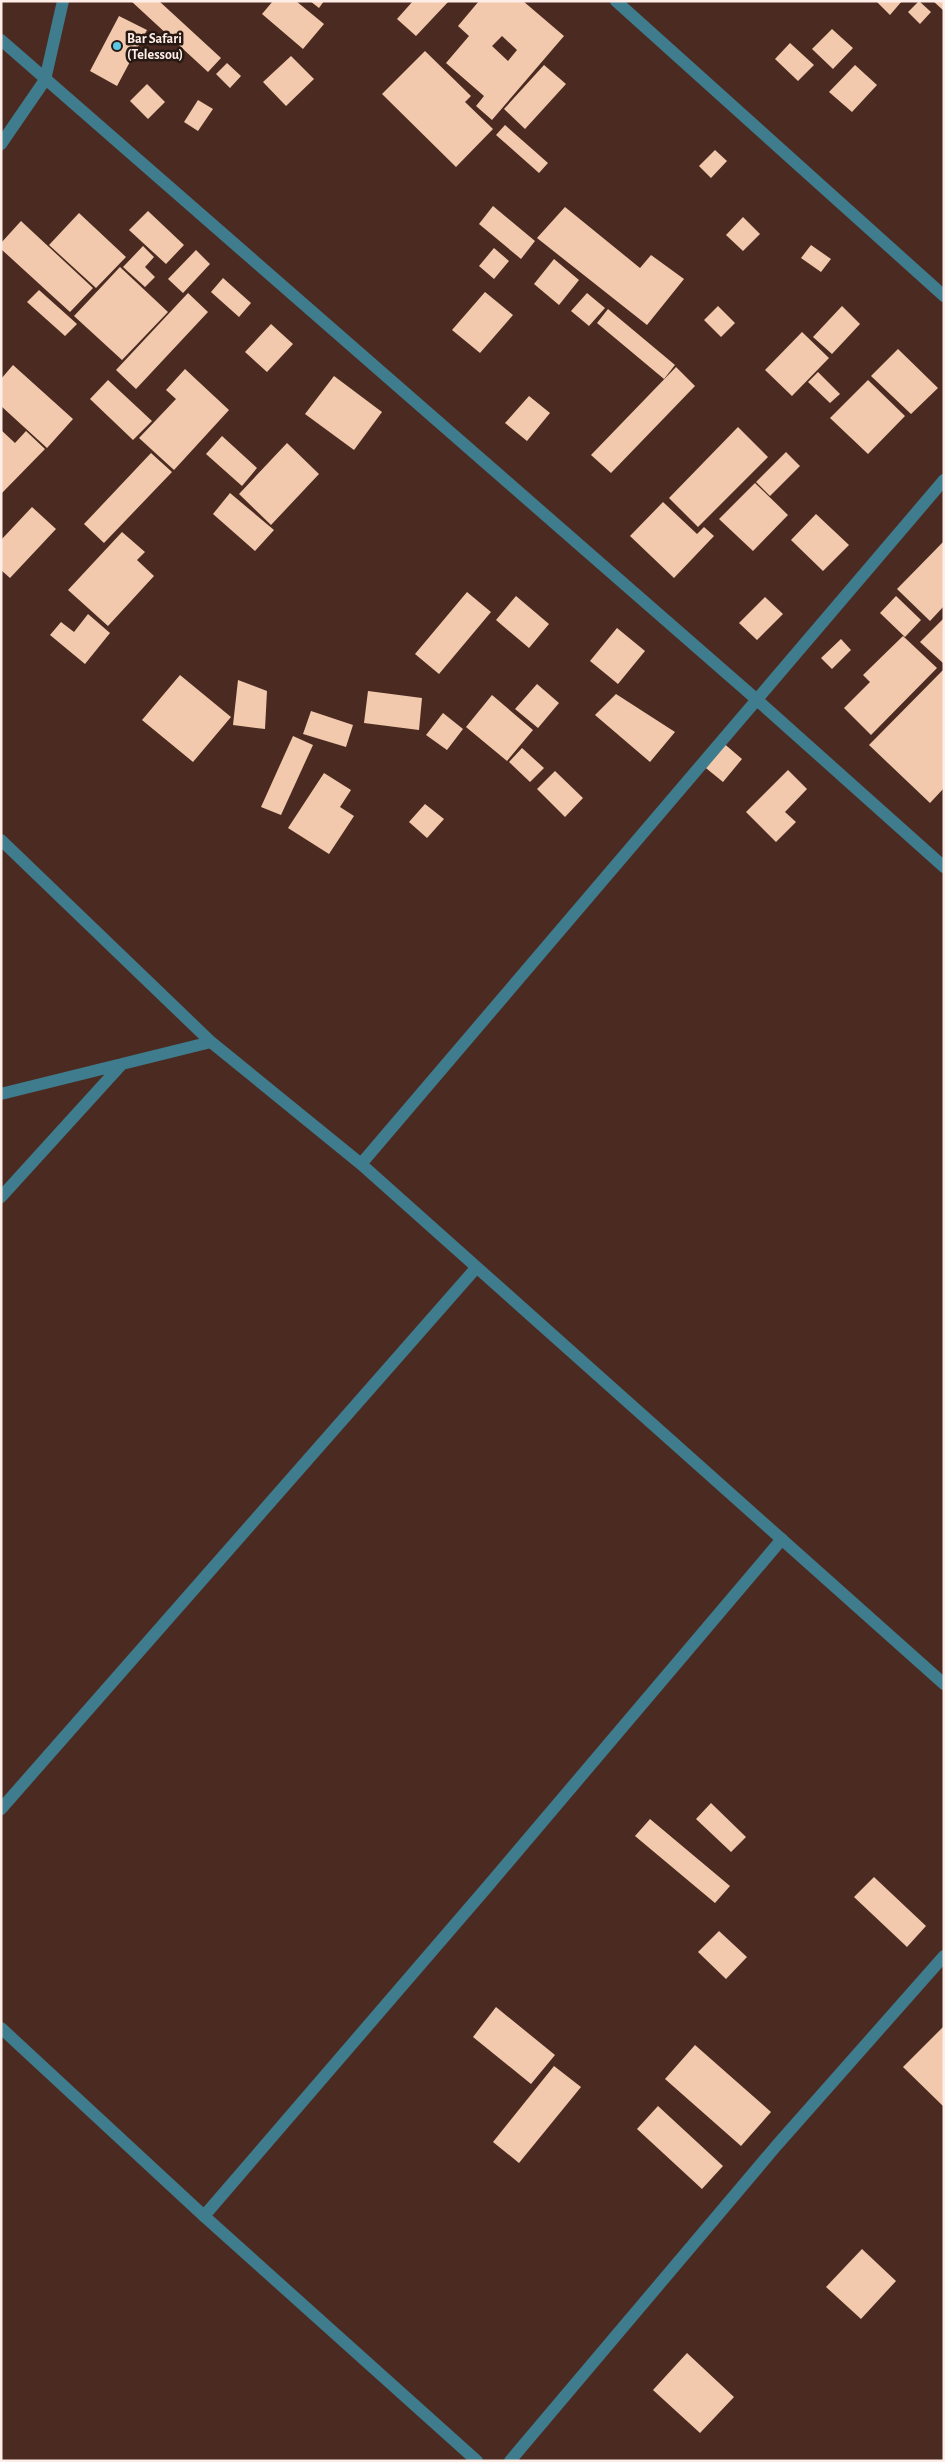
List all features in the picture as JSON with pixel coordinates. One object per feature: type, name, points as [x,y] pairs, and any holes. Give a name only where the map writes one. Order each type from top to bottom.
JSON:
[{"type":"street","points":[[1,144],[45,80],[63,1]]},
{"type":"street","points":[[616,1],[944,296]]},
{"type":"street","points":[[1,40],[756,699],[944,867]]},
{"type":"street","points":[[361,1164],[944,480]]},
{"type":"street","points":[[1,840],[210,1042],[361,1164],[944,1684]]},
{"type":"street","points":[[1,1094],[210,1042]]},
{"type":"street","points":[[1,1197],[122,1063]]},
{"type":"street","points":[[1,1809],[476,1268]]},
{"type":"street","points":[[204,2216],[482,1893],[782,1539]]},
{"type":"street","points":[[510,2461],[778,2145],[944,1956]]},
{"type":"street","points":[[1,2028],[204,2216],[476,2461]]},
{"type":"building","points":[[131,1],[159,1],[221,58],[208,72]]},
{"type":"building","points":[[273,1],[296,1],[324,24],[303,49],[262,14]]},
{"type":"building","points":[[310,1],[324,1],[319,8]]},
{"type":"building","points":[[413,1],[449,1],[416,36],[397,19]]},
{"type":"building","points":[[479,1],[523,1],[564,36],[492,120],[476,106],[484,96],[446,63],[469,36],[458,26]],"holes":[[[502,36],[517,50],[508,61],[492,46]]]},
{"type":"building","points":[[876,1],[902,1],[890,15]]},
{"type":"building","points":[[919,1],[931,12],[920,24],[908,12]]},
{"type":"building","points":[[933,1],[944,1],[944,11]]},
{"type":"building","points":[[119,16],[147,30],[117,86],[90,71]]},
{"type":"building","points":[[832,29],[853,48],[833,69],[812,49]]},
{"type":"building","points":[[790,43],[814,65],[798,81],[775,59]]},
{"type":"building","points":[[425,51],[471,96],[465,102],[493,129],[456,167],[382,94]]},
{"type":"building","points":[[291,56],[314,79],[286,106],[263,82]]},
{"type":"building","points":[[227,63],[241,76],[230,88],[216,74]]},
{"type":"building","points":[[544,65],[566,84],[525,129],[504,109]]},
{"type":"building","points":[[855,65],[877,85],[852,112],[829,92]]},
{"type":"building","points":[[147,84],[165,102],[148,119],[130,101]]},
{"type":"building","points":[[198,100],[213,109],[198,131],[184,122]]},
{"type":"building","points":[[505,125],[548,163],[539,173],[496,135]]},
{"type":"building","points":[[715,150],[727,161],[711,178],[699,166]]},
{"type":"building","points":[[493,206],[535,241],[521,259],[479,224]]},
{"type":"building","points":[[565,207],[640,268],[651,255],[684,279],[647,325],[537,238]]},
{"type":"building","points":[[148,211],[184,245],[166,264],[129,230]]},
{"type":"building","points":[[79,213],[126,257],[96,288],[49,245]]},
{"type":"building","points":[[743,217],[760,234],[743,251],[726,235]]},
{"type":"building","points":[[21,221],[93,288],[70,312],[1,249],[1,243]]},
{"type":"building","points":[[811,245],[831,259],[821,272],[801,258]]},
{"type":"building","points":[[143,246],[154,257],[145,267],[155,277],[145,287],[123,267]]},
{"type":"building","points":[[494,248],[509,261],[494,279],[479,266]]},
{"type":"building","points":[[196,250],[210,264],[183,293],[168,279]]},
{"type":"building","points":[[554,259],[579,280],[559,305],[534,284]]},
{"type":"building","points":[[120,267],[168,312],[122,360],[74,316]]},
{"type":"building","points":[[223,278],[251,303],[239,317],[211,292]]},
{"type":"building","points":[[39,290],[77,324],[65,336],[27,302]]},
{"type":"building","points":[[485,292],[513,315],[480,353],[452,330]]},
{"type":"building","points":[[188,293],[208,312],[136,389],[116,370]]},
{"type":"building","points":[[587,293],[605,308],[589,326],[571,311]]},
{"type":"building","points":[[718,306],[735,323],[721,337],[704,320]]},
{"type":"building","points":[[842,306],[860,324],[832,354],[813,337]]},
{"type":"building","points":[[608,309],[675,365],[664,379],[597,323]]},
{"type":"building","points":[[271,324],[293,344],[267,372],[245,352]]},
{"type":"building","points":[[802,332],[829,358],[792,396],[765,370]]},
{"type":"building","points":[[898,349],[938,388],[911,414],[871,376]]},
{"type":"building","points":[[13,365],[73,419],[47,448],[1,406],[1,379]]},
{"type":"building","points":[[676,367],[695,386],[611,473],[591,455]]},
{"type":"building","points":[[185,369],[229,410],[174,470],[139,438],[176,399],[166,390]]},
{"type":"building","points":[[818,372],[840,394],[830,403],[808,382]]},
{"type":"building","points":[[334,376],[382,412],[354,450],[305,414]]},
{"type":"building","points":[[108,380],[152,421],[133,440],[90,399]]},
{"type":"building","points":[[868,380],[905,416],[868,454],[830,418]]},
{"type":"building","points":[[529,396],[550,413],[527,441],[505,423]]},
{"type":"building","points":[[738,427],[768,457],[698,527],[669,498]]},
{"type":"building","points":[[1,430],[15,443],[26,431],[45,449],[1,494]]},
{"type":"building","points":[[222,436],[257,468],[242,486],[206,454]]},
{"type":"building","points":[[287,443],[319,474],[271,525],[239,494]]},
{"type":"building","points":[[786,452],[800,466],[770,496],[756,482]]},
{"type":"building","points":[[151,453],[172,472],[104,543],[84,524]]},
{"type":"building","points":[[755,483],[788,515],[753,551],[719,519]]},
{"type":"building","points":[[230,493],[274,530],[255,551],[213,514]]},
{"type":"building","points":[[663,502],[697,534],[704,527],[714,536],[674,578],[630,536]]},
{"type":"building","points":[[32,507],[56,529],[10,578],[1,570],[1,540]]},
{"type":"building","points":[[816,514],[849,545],[823,571],[791,540]]},
{"type":"building","points":[[122,532],[145,552],[137,560],[154,576],[108,626],[68,590]]},
{"type":"building","points":[[944,541],[944,606],[930,621],[897,589]]},
{"type":"building","points":[[467,592],[491,612],[439,674],[415,654]]},
{"type":"building","points":[[516,596],[549,624],[529,648],[496,620]]},
{"type":"building","points":[[896,596],[921,620],[905,637],[880,613]]},
{"type":"building","points":[[765,597],[783,614],[757,640],[739,623]]},
{"type":"building","points":[[88,614],[110,633],[85,664],[50,635],[61,622],[74,632]]},
{"type":"building","points":[[944,618],[944,664],[920,642]]},
{"type":"building","points":[[617,628],[645,651],[618,684],[590,661]]},
{"type":"building","points":[[903,636],[937,668],[871,735],[844,708],[870,682],[863,675]]},
{"type":"building","points":[[841,639],[851,650],[832,669],[821,658]]},
{"type":"building","points":[[943,670],[944,788],[930,803],[869,745]]},
{"type":"building","points":[[180,675],[231,717],[193,762],[142,720]]},
{"type":"building","points":[[238,680],[267,691],[265,729],[233,725]]},
{"type":"building","points":[[537,684],[559,703],[538,728],[515,709]]},
{"type":"building","points":[[368,691],[422,698],[419,730],[364,723]]},
{"type":"building","points":[[616,694],[675,732],[650,762],[595,715]]},
{"type":"building","points":[[492,695],[533,730],[507,761],[466,727]]},
{"type":"building","points":[[311,711],[353,725],[346,747],[303,734]]},
{"type":"building","points":[[443,713],[463,729],[447,750],[426,735]]},
{"type":"building","points":[[293,736],[313,745],[281,815],[261,807]]},
{"type":"building","points":[[721,741],[742,759],[723,782],[701,764]]},
{"type":"building","points":[[522,748],[544,768],[530,782],[509,762]]},
{"type":"building","points":[[788,770],[807,789],[785,812],[796,822],[776,842],[746,812]]},
{"type":"building","points":[[555,771],[583,798],[565,817],[537,789]]},
{"type":"building","points":[[324,773],[351,790],[340,807],[354,816],[329,854],[288,828]]},
{"type":"building","points":[[425,804],[444,819],[427,838],[409,822]]},
{"type":"building","points":[[711,1803],[746,1837],[731,1852],[696,1819]]},
{"type":"building","points":[[650,1819],[730,1886],[715,1903],[635,1836]]},
{"type":"building","points":[[874,1877],[926,1926],[907,1947],[854,1897]]},
{"type":"building","points":[[719,1931],[747,1957],[726,1979],[698,1952]]},
{"type":"building","points":[[496,2007],[555,2055],[531,2084],[473,2037]]},
{"type":"building","points":[[944,2026],[944,2107],[903,2067]]},
{"type":"building","points":[[695,2045],[771,2112],[741,2146],[665,2079]]},
{"type":"building","points":[[554,2066],[581,2087],[519,2163],[493,2142]]},
{"type":"building","points":[[658,2106],[723,2166],[702,2189],[637,2129]]},
{"type":"building","points":[[862,2249],[896,2281],[861,2319],[826,2287]]},
{"type":"building","points":[[687,2353],[734,2397],[700,2433],[653,2390]]},
{"type":"place","name":"Bar Safari (Telessou)","points":[[117,46]]}]
